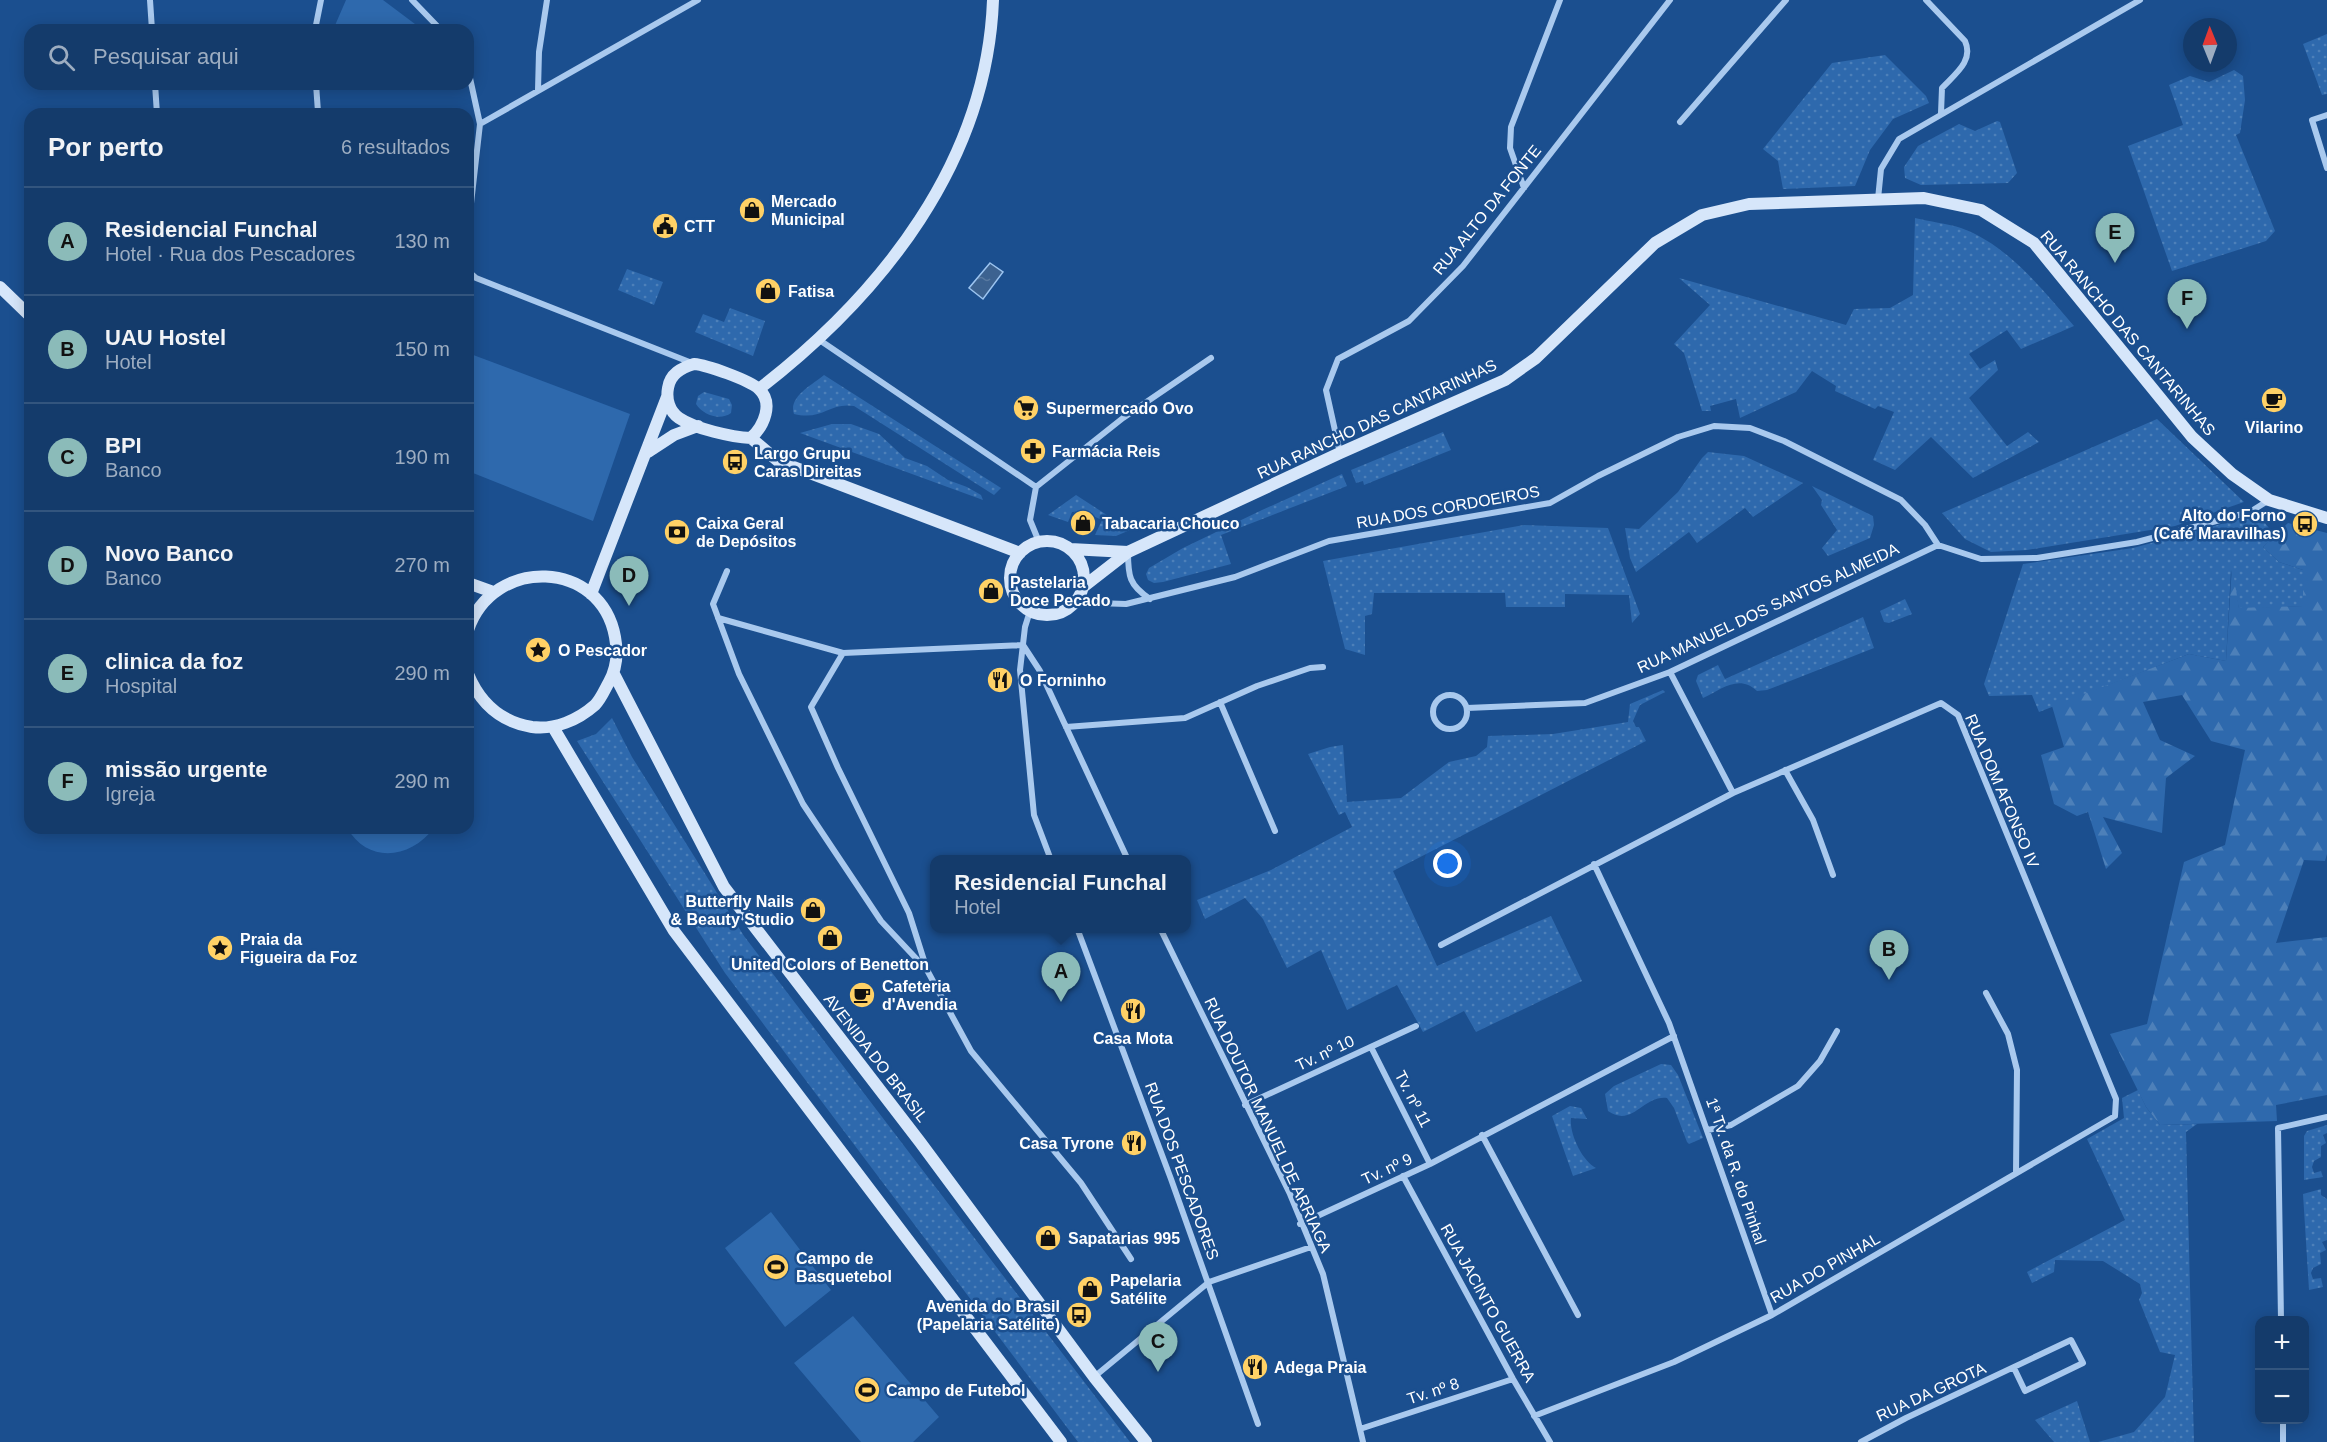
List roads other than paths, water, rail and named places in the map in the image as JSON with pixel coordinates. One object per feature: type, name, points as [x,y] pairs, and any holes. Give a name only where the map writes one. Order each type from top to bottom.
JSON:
[{"type":"main road","points":[[759,389],[791,364],[839,320],[896,256],[915,230],[943,182],[977,98],[993,18],[993,0]]},
{"type":"main road","name":"RUA RANCHO DAS CANTARINHAS","points":[[1082,592],[1128,552],[1340,453],[1505,380],[1536,358],[1655,243],[1702,216],[1749,204],[1924,198],[1981,210],[2034,243],[2192,437],[2232,474],[2269,500],[2327,518]]},
{"type":"main road","points":[[0,287],[24,310]]},
{"type":"main road","points":[[591,594],[648,452],[671,379],[683,367],[694,364],[705,365],[759,389],[765,397],[765,420],[752,438]]},
{"type":"main road","points":[[667,397],[669,407],[678,417],[698,426],[739,438],[752,438],[778,461],[1020,553]]},
{"type":"main road","points":[[648,452],[674,435],[698,426]]},
{"type":"main road","points":[[1050,541],[1070,549],[1083,567],[1082,592],[1063,612],[1052,615],[1040,615],[1020,605],[1010,585],[1010,573],[1020,553],[1039,542],[1050,541]]},
{"type":"main road","name":"RUA RANCHO DAS CANTARINHAS","points":[[1070,549],[1128,552]]},
{"type":"main road","points":[[474,617],[493,592],[508,583],[537,576],[566,580],[591,594],[601,605],[614,631],[617,645],[614,674],[598,702],[585,714],[553,727],[525,726],[501,716],[480,698],[474,686]]},
{"type":"main road","points":[[474,585],[493,592]]},
{"type":"main road","name":"AVENIDA DO BRASIL","points":[[614,674],[724,888],[920,1142],[1146,1442]]},
{"type":"main road","points":[[553,727],[674,931],[1061,1442]]},
{"type":"street","points":[[150,0],[152,24]]},
{"type":"street","points":[[316,24],[321,0]]},
{"type":"street","points":[[412,0],[435,24]]},
{"type":"street","points":[[538,90],[539,52],[547,0]]},
{"type":"street","points":[[480,124],[698,0]]},
{"type":"street","points":[[1524,188],[1510,148],[1510,127],[1560,0]]},
{"type":"street","name":"RUA ALTO DA FONTE","points":[[1340,453],[1326,390],[1338,359],[1409,321],[1463,267],[1670,0]]},
{"type":"street","points":[[1680,122],[1786,0]]},
{"type":"street","points":[[1926,0],[1965,41],[1968,49],[1966,63],[1942,88],[1941,113]]},
{"type":"street","points":[[1878,199],[1881,169],[1899,139],[2140,0]]},
{"type":"street","points":[[155,90],[157,108]]},
{"type":"street","points":[[316,90],[318,108]]},
{"type":"street","points":[[473,90],[480,124],[474,177]]},
{"type":"street","points":[[2327,115],[2312,120],[2327,168]]},
{"type":"street","points":[[474,276],[694,364]]},
{"type":"street","points":[[818,339],[1036,487]]},
{"type":"street","points":[[1039,542],[1030,520],[1036,487],[1123,418],[1211,358]]},
{"type":"street","name":"RUA DOS CORDOEIROS","points":[[1082,592],[1096,603],[1111,604],[1149,599],[1235,578],[1329,541],[1550,503],[1598,476],[1678,437],[1714,426],[1750,428],[1784,441],[1900,500],[1925,525],[1938,545]]},
{"type":"street","points":[[1938,545],[1981,559],[2037,558],[2137,542],[2250,512],[2269,500]]},
{"type":"street","name":"RUA MANUEL DOS SANTOS ALMEIDA","points":[[1467,708],[1585,703],[1670,672],[1938,545]]},
{"type":"street","points":[[1128,552],[1128,570],[1132,583],[1149,599]]},
{"type":"street","points":[[728,571],[712,604],[768,735],[803,804],[881,921],[927,970]]},
{"type":"street","points":[[1030,611],[1020,670],[1034,815],[1049,855]]},
{"type":"street","points":[[718,618],[843,654],[1023,645]]},
{"type":"street","points":[[1023,645],[1040,671],[1126,855]]},
{"type":"street","points":[[843,654],[811,708],[909,913],[927,970],[971,1051],[1082,1183],[1131,1259]]},
{"type":"street","points":[[1066,727],[1185,718],[1278,678],[1310,668],[1323,667]]},
{"type":"street","points":[[1670,672],[1733,793]]},
{"type":"street","points":[[1446,695],[1459,697],[1467,708],[1464,722],[1453,729],[1440,727],[1432,716],[1435,702],[1446,695]]},
{"type":"street","points":[[1220,702],[1275,831]]},
{"type":"street","name":"RUA DOM AFONSO IV","points":[[1441,945],[1733,793],[1941,703],[1958,715],[2116,1099],[2115,1116]]},
{"type":"street","points":[[1785,770],[1813,820],[1833,875]]},
{"type":"street","points":[[1594,864],[1674,1036]]},
{"type":"street","name":"RUA DOS PESCADORES","points":[[1079,933],[1209,1282],[1258,1424]]},
{"type":"street","name":"RUA DOUTOR MANUEL DE ARRIAGA","points":[[1162,933],[1290,1194],[1300,1224],[1323,1274],[1363,1442]]},
{"type":"street","points":[[1986,993],[2008,1034],[2017,1070],[2016,1173]]},
{"type":"street","name":"Tv. nº 10","points":[[1245,1105],[1416,1026]]},
{"type":"street","points":[[1708,1130],[1731,1125],[1798,1086],[1820,1061],[1837,1031]]},
{"type":"street","name":"1ª Tv. da R. do Pinhal","points":[[1674,1036],[1772,1315]]},
{"type":"street","name":"Tv. nº 9","points":[[1300,1224],[1430,1164],[1674,1036]]},
{"type":"street","name":"Tv. nº 11","points":[[1371,1047],[1430,1164]]},
{"type":"street","name":"RUA DO PINHAL","points":[[1534,1416],[1674,1362],[1772,1315],[2115,1116]]},
{"type":"street","points":[[2281,1316],[2278,1128],[2327,1118]]},
{"type":"street","points":[[1482,1135],[1578,1315]]},
{"type":"street","name":"RUA JACINTO GUERRA","points":[[1403,1176],[1513,1379],[1550,1442]]},
{"type":"street","points":[[1095,1377],[1209,1282],[1311,1248]]},
{"type":"street","name":"RUA DA GROTA","points":[[1861,1442],[1906,1418],[2072,1340],[2083,1363],[2025,1391],[2014,1368]]},
{"type":"street","name":"Tv. nº 8","points":[[1360,1429],[1513,1379]]},
{"type":"street","points":[[2283,1424],[2283,1442]]},
{"type":"water","points":[[990,263],[1003,272],[983,299],[969,288]]},
{"type":"place","name":"Mercado Municipal","points":[[752,210]]},
{"type":"place","name":"CTT","points":[[665,226]]},
{"type":"place","name":"clinica da foz","points":[[2115,263]]},
{"type":"place","name":"Fatisa","points":[[768,291]]},
{"type":"place","name":"missão urgente","points":[[2187,329]]},
{"type":"place","name":"Vilarino","points":[[2274,400]]},
{"type":"place","name":"Supermercado Ovo","points":[[1026,408]]},
{"type":"place","name":"Farmácia Reis","points":[[1033,451]]},
{"type":"place","name":"Largo Grupu Caras Direitas","points":[[735,462]]},
{"type":"place","name":"Tabacaria Chouco","points":[[1083,523]]},
{"type":"place","name":"Alto do Forno (Café Maravilhas)","points":[[2305,524]]},
{"type":"place","name":"Caixa Geral de Depósitos","points":[[677,532]]},
{"type":"place","name":"Pastelaria Doce Pecado","points":[[991,591]]},
{"type":"place","name":"Novo Banco","points":[[629,606]]},
{"type":"place","name":"O Pescador","points":[[538,650]]},
{"type":"place","name":"O Forninho","points":[[1000,680]]},
{"type":"place","name":"Butterfly Nails & Beauty Studio","points":[[813,910]]},
{"type":"place","name":"United Colors of Benetton","points":[[830,938]]},
{"type":"place","name":"Praia da Figueira da Foz","points":[[220,948]]},
{"type":"place","name":"UAU Hostel","points":[[1889,980]]},
{"type":"place","name":"Cafeteria d'Avendia","points":[[862,995]]},
{"type":"place","name":"Residencial Funchal","points":[[1061,1002]]},
{"type":"place","name":"Casa Mota","points":[[1133,1011]]},
{"type":"place","name":"Casa Tyrone","points":[[1134,1143]]},
{"type":"place","name":"Sapatarias 995","points":[[1048,1238]]},
{"type":"place","name":"Campo de Basquetebol","points":[[776,1267]]},
{"type":"place","name":"Papelaria Satélite","points":[[1090,1289]]},
{"type":"place","name":"Avenida do Brasil (Papelaria Satélite)","points":[[1079,1315]]},
{"type":"place","name":"Adega Praia","points":[[1255,1367]]},
{"type":"place","name":"BPI","points":[[1158,1372]]},
{"type":"place","name":"Campo de Futebol","points":[[867,1390]]}]
